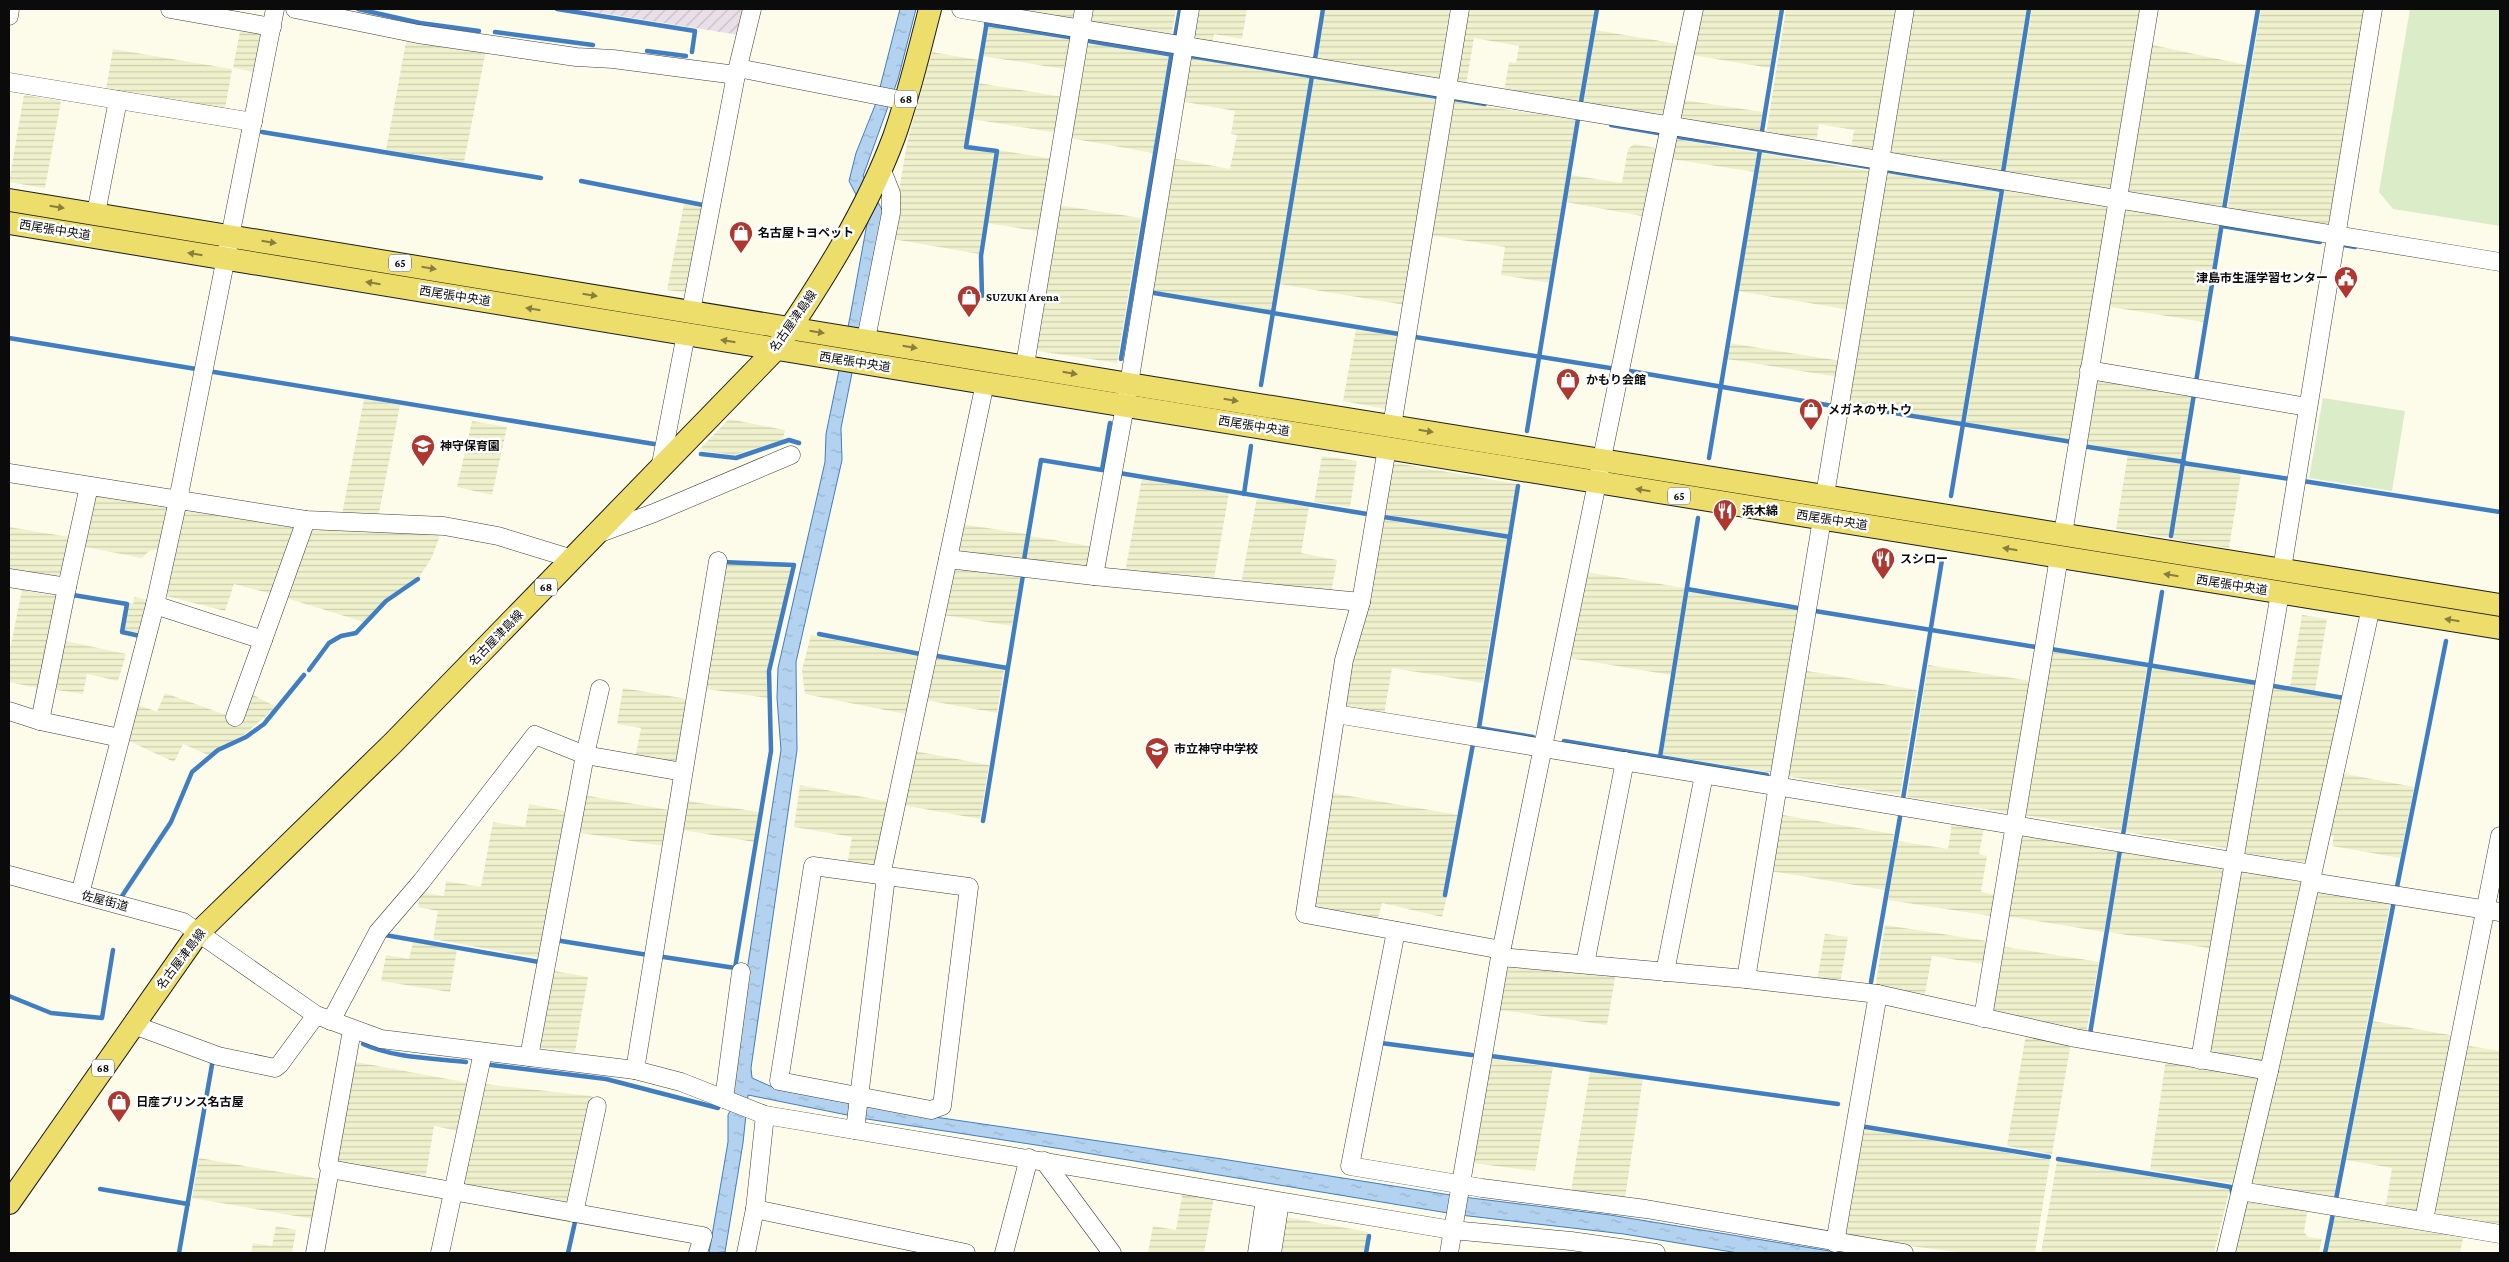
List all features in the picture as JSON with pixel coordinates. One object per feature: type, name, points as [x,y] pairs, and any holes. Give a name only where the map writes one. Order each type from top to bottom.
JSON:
[{"type":"main road","name":"名古屋津島線","points":[[9,1203],[198,933],[393,743],[776,349],[824,276],[876,177],[892,99],[930,9]]},
{"type":"main road","name":"西尾張中央道","points":[[9,200],[1025,365],[1127,394],[1387,448],[2500,628]]},
{"type":"main road","name":"西尾張中央道","points":[[9,223],[985,384],[1127,394],[1392,426],[2500,605]]},
{"type":"street","points":[[9,16],[10,9]]},
{"type":"street","points":[[170,9],[272,26]]},
{"type":"street","points":[[80,894],[155,605],[178,500],[275,9]]},
{"type":"street","points":[[295,9],[428,36],[576,57],[737,72],[892,99]]},
{"type":"street","points":[[691,311],[737,72],[752,9]]},
{"type":"street","points":[[961,9],[2500,262]]},
{"type":"street","points":[[1025,365],[1084,9]]},
{"type":"street","points":[[1094,576],[1127,394],[1190,9]]},
{"type":"street","points":[[1392,426],[1460,9]]},
{"type":"street","points":[[1449,1253],[1501,954],[1694,9]]},
{"type":"street","points":[[1825,495],[1905,9]]},
{"type":"street","points":[[2063,534],[2149,9]]},
{"type":"street","points":[[2282,569],[2373,9]]},
{"type":"street","points":[[9,82],[252,122]]},
{"type":"street","points":[[96,213],[118,100]]},
{"type":"street","points":[[857,338],[892,213],[891,193],[876,177]]},
{"type":"street","points":[[660,469],[686,334]]},
{"type":"street","points":[[2089,370],[2308,407]]},
{"type":"street","points":[[855,1126],[860,1098],[883,877],[985,384]]},
{"type":"street","points":[[1387,448],[1361,602],[1344,660],[1305,914],[1396,931],[1501,954],[1878,994],[2075,1038],[2269,1071]]},
{"type":"street","points":[[600,532],[654,513],[791,455]]},
{"type":"street","points":[[9,473],[306,520],[444,526],[498,536],[573,559]]},
{"type":"street","points":[[40,721],[89,486]]},
{"type":"street","points":[[1746,979],[1822,519]]},
{"type":"street","points":[[235,717],[306,520]]},
{"type":"street","points":[[1983,1018],[2059,557]]},
{"type":"street","points":[[948,559],[1094,576],[1361,602]]},
{"type":"street","points":[[635,1070],[718,560]]},
{"type":"street","points":[[9,578],[67,588]]},
{"type":"street","points":[[2200,1060],[2280,592]]},
{"type":"street","points":[[155,605],[263,640]]},
{"type":"street","points":[[2226,1253],[2269,1071],[2371,607]]},
{"type":"street","points":[[528,1057],[585,755],[600,689]]},
{"type":"street","points":[[9,711],[40,721],[120,738]]},
{"type":"street","points":[[1336,714],[2234,861],[2311,878],[2493,911]]},
{"type":"street","points":[[134,1025],[218,1056],[275,1068],[324,1018],[378,932],[421,882],[535,735],[585,755],[683,772]]},
{"type":"street","points":[[1585,964],[1625,761]]},
{"type":"street","points":[[1666,972],[1704,775]]},
{"type":"street","points":[[2424,1220],[2493,911],[2500,836]]},
{"type":"street","points":[[813,866],[883,877],[969,887],[942,1106],[931,1110],[860,1098],[779,1081],[813,866]]},
{"type":"street","name":"佐屋街道","points":[[9,875],[183,922],[324,1018],[352,1030],[381,1039],[635,1070],[681,1082],[757,1113],[855,1126],[1036,1160],[1273,1200],[1656,1253]]},
{"type":"street","points":[[1396,931],[1350,1166],[1460,1188],[1646,1208],[1835,1243],[1904,1253]]},
{"type":"street","points":[[727,1100],[741,972]]},
{"type":"street","points":[[1835,1243],[1878,994]]},
{"type":"street","points":[[315,1253],[330,1169],[328,1165],[352,1030]]},
{"type":"street","points":[[440,1253],[483,1052]]},
{"type":"street","points":[[574,1213],[597,1106]]},
{"type":"street","points":[[746,1253],[755,1209],[757,1113]]},
{"type":"street","points":[[1004,1253],[1036,1160]]},
{"type":"street","points":[[1036,1160],[1112,1253]]},
{"type":"street","points":[[330,1169],[703,1236],[698,1253]]},
{"type":"street","points":[[2241,1191],[2500,1234]]},
{"type":"street","points":[[1257,1253],[1273,1200]]},
{"type":"street","points":[[1272,1253],[1273,1200]]},
{"type":"street","points":[[755,1209],[966,1253]]},
{"type":"shaded area","points":[[577,9],[745,9],[739,35]]},
{"type":"green space","points":[[990,9],[1077,9],[1075,19]]},
{"type":"green space","points":[[1091,9],[1176,9],[1171,37],[1095,24],[1090,18]]},
{"type":"green space","points":[[1195,9],[1247,9],[1242,39],[1214,34],[1212,44],[1196,41],[1191,34]]},
{"type":"green space","points":[[1325,9],[1455,9],[1444,76],[1436,82],[1317,61]]},
{"type":"green space","points":[[1466,9],[1595,9],[1579,104],[1504,92],[1509,62],[1516,63],[1519,46],[1474,38],[1466,85],[1460,84],[1455,77]]},
{"type":"green space","points":[[1701,9],[1780,9],[1770,68],[1692,55]]},
{"type":"green space","points":[[1786,9],[1898,9],[1875,147],[1869,151],[1851,148],[1854,130],[1819,124],[1816,143],[1766,135]]},
{"type":"green space","points":[[1911,9],[2027,9],[2000,175],[1893,157],[1888,149]]},
{"type":"green space","points":[[2032,9],[2143,9],[2114,187],[2106,192],[2004,175]]},
{"type":"green space","points":[[2261,9],[2368,9],[2333,223],[2322,228],[2227,211]]},
{"type":"green space","points":[[2410,9],[2500,9],[2500,226],[2393,209],[2379,192]]},
{"type":"green space","points":[[988,25],[1073,39],[1069,70],[983,56]]},
{"type":"green space","points":[[241,26],[262,33],[255,72],[233,68]]},
{"type":"green space","points":[[1595,30],[1678,44],[1664,114],[1657,118],[1583,105]]},
{"type":"green space","points":[[407,37],[486,50],[464,162],[386,150]]},
{"type":"green space","points":[[1086,41],[1169,55],[1153,153],[1070,138]]},
{"type":"green space","points":[[2148,44],[2246,65],[2221,211],[2128,195],[2125,190]]},
{"type":"green space","points":[[113,49],[232,69],[224,115],[105,95]]},
{"type":"green space","points":[[932,52],[979,60],[964,147],[995,152],[979,254],[893,239],[892,231],[908,138]]},
{"type":"green space","points":[[1188,58],[1311,77],[1272,312],[1147,291],[1171,158],[1230,169],[1237,135],[1231,134],[1235,111],[1180,101]]},
{"type":"green space","points":[[1313,78],[1439,100],[1405,305],[1279,284]]},
{"type":"green space","points":[[978,83],[1064,97],[1058,133],[972,119]]},
{"type":"green space","points":[[24,95],[61,101],[45,188],[9,182]]},
{"type":"green space","points":[[1683,100],[1763,112],[1759,134],[1685,122],[1681,114]]},
{"type":"green space","points":[[1451,101],[1576,120],[1550,283],[1501,275],[1505,247],[1429,235]]},
{"type":"green space","points":[[1675,139],[1758,153],[1755,172],[1671,159]]},
{"type":"green space","points":[[1634,144],[1656,148],[1642,216],[1566,202],[1570,175],[1622,183],[1628,149]]},
{"type":"green space","points":[[998,150],[1054,159],[1042,232],[987,223]]},
{"type":"green space","points":[[1760,153],[1870,171],[1850,310],[1738,291]]},
{"type":"green space","points":[[1886,173],[1999,192],[1961,423],[1848,404]]},
{"type":"green space","points":[[2005,187],[2103,203],[2110,214],[2072,441],[1966,423]]},
{"type":"green space","points":[[684,204],[704,207],[689,289],[683,292],[667,290]]},
{"type":"green space","points":[[1058,205],[1141,218],[1117,363],[1038,351],[1033,346]]},
{"type":"green space","points":[[2128,207],[2220,223],[2204,322],[2105,306],[2124,210]]},
{"type":"green space","points":[[1356,329],[1399,336],[1386,409],[1343,401]]},
{"type":"green space","points":[[1729,343],[1841,361],[1838,377],[1727,359]]},
{"type":"green space","points":[[2093,380],[2193,392],[2182,461],[2082,445]]},
{"type":"green space","points":[[2323,398],[2405,411],[2392,491],[2309,478]]},
{"type":"green space","points":[[364,399],[400,405],[378,518],[342,515]]},
{"type":"green space","points":[[729,419],[785,430],[783,440],[734,455],[699,450]]},
{"type":"green space","points":[[472,421],[507,427],[492,495],[457,487]]},
{"type":"green space","points":[[2128,454],[2182,463],[2170,538],[2116,529]]},
{"type":"green space","points":[[1322,456],[1357,461],[1350,507],[1314,502]]},
{"type":"green space","points":[[1395,463],[1517,484],[1508,535],[1382,514],[1390,468]]},
{"type":"green space","points":[[2184,465],[2241,474],[2229,548],[2172,539]]},
{"type":"green space","points":[[1142,478],[1229,493],[1213,584],[1125,573]]},
{"type":"green space","points":[[91,494],[165,505],[169,510],[161,548],[149,551],[142,558],[80,546]]},
{"type":"green space","points":[[1257,497],[1309,506],[1301,553],[1337,560],[1331,593],[1241,584]]},
{"type":"green space","points":[[190,508],[296,525],[276,595],[234,584],[225,611],[163,595],[182,512]]},
{"type":"green space","points":[[1381,519],[1507,539],[1483,683],[1392,668],[1384,715],[1347,708],[1346,705],[1351,658]]},
{"type":"green space","points":[[961,524],[1027,534],[1022,563],[964,555],[957,544]]},
{"type":"green space","points":[[311,526],[439,532],[439,538],[432,557],[420,576],[385,599],[364,622],[283,597]]},
{"type":"green space","points":[[9,527],[75,538],[66,583],[9,573]]},
{"type":"green space","points":[[1030,536],[1095,547],[1088,566],[1082,569],[1025,563]]},
{"type":"green space","points":[[722,563],[793,566],[768,666],[768,698],[701,688]]},
{"type":"green space","points":[[958,568],[1021,573],[1012,626],[943,615],[952,574]]},
{"type":"green space","points":[[1586,572],[1685,588],[1671,675],[1569,658]]},
{"type":"green space","points":[[22,590],[61,597],[42,689],[9,682],[9,654]]},
{"type":"green space","points":[[1689,591],[1801,609],[1774,773],[1662,755]]},
{"type":"green space","points":[[134,597],[149,600],[141,635],[124,631],[129,603],[133,604]]},
{"type":"green space","points":[[2302,615],[2327,619],[2315,691],[2290,687]]},
{"type":"green space","points":[[811,635],[921,657],[910,715],[805,694],[802,670]]},
{"type":"green space","points":[[61,640],[126,654],[118,681],[87,674],[83,694],[51,689]]},
{"type":"green space","points":[[2050,651],[2147,667],[2121,831],[2023,815]]},
{"type":"green space","points":[[934,657],[1004,669],[997,713],[925,700]]},
{"type":"green space","points":[[1928,665],[2032,681],[2011,813],[1907,797]]},
{"type":"green space","points":[[2153,667],[2258,685],[2231,849],[2125,832]]},
{"type":"green space","points":[[1802,670],[1917,690],[1900,795],[1785,776]]},
{"type":"green space","points":[[2267,686],[2342,699],[2307,863],[2240,852]]},
{"type":"green space","points":[[623,688],[687,699],[676,766],[635,759],[641,728],[617,724]]},
{"type":"green space","points":[[248,692],[276,707],[245,734],[208,755],[183,744],[174,762],[129,741],[128,737],[139,705],[157,712],[165,693],[237,719]]},
{"type":"green space","points":[[914,751],[989,765],[980,819],[902,805]]},
{"type":"green space","points":[[2340,773],[2414,787],[2400,858],[2332,846],[2334,836],[2327,834]]},
{"type":"green space","points":[[800,785],[890,802],[876,865],[869,869],[847,865],[852,837],[794,827]]},
{"type":"green space","points":[[1332,793],[1458,815],[1443,895],[1447,896],[1442,917],[1382,903],[1377,922],[1315,908],[1311,902]]},
{"type":"green space","points":[[583,795],[669,810],[663,846],[575,832]]},
{"type":"green space","points":[[681,800],[759,812],[754,842],[677,829]]},
{"type":"green space","points":[[529,804],[565,811],[538,958],[433,939],[438,911],[418,907],[421,892],[444,896],[446,881],[481,887],[493,822],[525,827]]},
{"type":"green space","points":[[1777,814],[1894,834],[1885,890],[1770,871]]},
{"type":"green space","points":[[1952,823],[1984,828],[1979,854],[1987,856],[1981,892],[1995,895],[1991,916],[1888,900],[1898,841],[1948,849]]},
{"type":"green space","points":[[2021,835],[2118,847],[2104,932],[2005,916]]},
{"type":"green space","points":[[2122,847],[2226,867],[2214,949],[2108,932]]},
{"type":"green space","points":[[2244,868],[2303,880],[2265,1060],[2261,1063],[2210,1053],[2237,874]]},
{"type":"green space","points":[[2314,891],[2391,899],[2333,1201],[2253,1189],[2249,1183]]},
{"type":"green space","points":[[1885,925],[1987,941],[1983,964],[1932,956],[1924,999],[1875,988]]},
{"type":"green space","points":[[1825,934],[1848,937],[1840,984],[1817,981]]},
{"type":"green space","points":[[413,942],[457,949],[450,992],[381,981],[386,955],[409,959]]},
{"type":"green space","points":[[2000,946],[2099,962],[2086,1034],[1993,1012],[1991,1006]]},
{"type":"green space","points":[[1515,964],[1616,972],[1607,1025],[1499,1010],[1508,968]]},
{"type":"green space","points":[[549,970],[588,977],[575,1052],[535,1047]]},
{"type":"green space","points":[[2373,1021],[2455,1036],[2420,1210],[2414,1215],[2385,1210],[2392,1168],[2346,1160]]},
{"type":"green space","points":[[2026,1034],[2065,1040],[2070,1048],[2052,1154],[2007,1146]]},
{"type":"green space","points":[[2463,1045],[2500,1051],[2500,1229],[2434,1218],[2430,1209]]},
{"type":"green space","points":[[1489,1059],[1553,1067],[1535,1171],[1472,1163]]},
{"type":"green space","points":[[2166,1059],[2255,1076],[2259,1081],[2235,1184],[2150,1170]]},
{"type":"green space","points":[[351,1061],[469,1083],[459,1131],[434,1126],[425,1181],[333,1165]]},
{"type":"green space","points":[[1590,1071],[1643,1078],[1625,1198],[1571,1192]]},
{"type":"green space","points":[[484,1084],[591,1096],[594,1099],[571,1208],[462,1186]]},
{"type":"green space","points":[[1858,1128],[2050,1160],[2035,1253],[1965,1253],[1846,1238],[1842,1234]]},
{"type":"green space","points":[[199,1158],[320,1179],[313,1219],[192,1198]]},
{"type":"green space","points":[[2057,1161],[2230,1188],[2214,1253],[2041,1253]]},
{"type":"green space","points":[[1183,1190],[1214,1197],[1204,1253],[1148,1253],[1153,1226],[1176,1230]]},
{"type":"green space","points":[[2248,1199],[2308,1207],[2304,1232],[2308,1237],[2322,1239],[2319,1253],[2231,1253]]},
{"type":"green space","points":[[2335,1212],[2464,1233],[2460,1253],[2327,1253]]},
{"type":"green space","points":[[1281,1216],[1368,1232],[1364,1253],[1275,1253]]},
{"type":"green space","points":[[276,1226],[296,1230],[292,1253],[251,1253],[253,1243],[272,1246]]},
{"type":"water","points":[[900,9],[916,9],[898,79],[863,176],[884,213],[841,428],[842,460],[796,662],[797,750],[751,1068],[752,1078],[770,1086],[928,1116],[1463,1197],[1610,1215],[1842,1253],[1738,1253],[1624,1234],[1460,1215],[1062,1149],[867,1119],[748,1095],[743,1143],[725,1252],[709,1253],[728,1142],[728,1115],[732,1107],[740,1016],[781,750],[777,698],[778,668],[825,462],[826,434],[868,218],[849,181],[856,153],[876,103]]},
{"type":"waterway","points":[[358,9],[420,23],[479,31]]},
{"type":"waterway","points":[[557,9],[695,31],[692,52]]},
{"type":"waterway","points":[[1175,37],[1180,9]]},
{"type":"waterway","points":[[1315,59],[1323,9]]},
{"type":"waterway","points":[[1581,102],[1597,9]]},
{"type":"waterway","points":[[1762,131],[1782,9]]},
{"type":"waterway","points":[[2003,172],[2029,9]]},
{"type":"waterway","points":[[2224,209],[2258,9]]},
{"type":"waterway","points":[[982,296],[981,256],[997,151],[966,147],[987,21]]},
{"type":"waterway","points":[[986,24],[1069,37]]},
{"type":"waterway","points":[[495,32],[593,45]]},
{"type":"waterway","points":[[1089,41],[1174,55]]},
{"type":"waterway","points":[[647,51],[686,56]]},
{"type":"waterway","points":[[1121,359],[1172,51]]},
{"type":"waterway","points":[[1190,56],[1438,97]]},
{"type":"waterway","points":[[1261,385],[1312,76]]},
{"type":"waterway","points":[[1454,99],[1485,104]]},
{"type":"waterway","points":[[1527,431],[1578,119]]},
{"type":"waterway","points":[[1611,125],[1658,133]]},
{"type":"waterway","points":[[262,132],[541,178]]},
{"type":"waterway","points":[[1679,137],[1869,167]]},
{"type":"waterway","points":[[1709,458],[1760,150]]},
{"type":"waterway","points":[[1889,171],[2002,190],[1951,496]]},
{"type":"waterway","points":[[581,181],[703,205]]},
{"type":"waterway","points":[[2196,382],[2222,223]]},
{"type":"waterway","points":[[2222,226],[2320,242]]},
{"type":"waterway","points":[[2344,245],[2355,247]]},
{"type":"waterway","points":[[1148,292],[1399,334]]},
{"type":"waterway","points":[[1415,337],[1610,368]]},
{"type":"waterway","points":[[9,338],[196,369]]},
{"type":"waterway","points":[[1630,371],[1833,406]]},
{"type":"waterway","points":[[214,372],[654,444]]},
{"type":"waterway","points":[[2171,536],[2194,394]]},
{"type":"waterway","points":[[1845,405],[2072,442]]},
{"type":"waterway","points":[[1024,560],[1041,460],[1102,470],[1110,423]]},
{"type":"waterway","points":[[701,454],[736,458],[789,440],[799,443]]},
{"type":"waterway","points":[[1244,494],[1251,446]]},
{"type":"waterway","points":[[2082,446],[2184,462]]},
{"type":"waterway","points":[[2183,463],[2289,479]]},
{"type":"waterway","points":[[1119,473],[1367,514]]},
{"type":"waterway","points":[[2303,481],[2500,512]]},
{"type":"waterway","points":[[1518,486],[1479,728],[1533,737]]},
{"type":"waterway","points":[[1384,517],[1510,537]]},
{"type":"waterway","points":[[1660,757],[1698,518]]},
{"type":"waterway","points":[[1903,799],[1942,560]]},
{"type":"waterway","points":[[657,956],[735,968],[771,751],[769,671],[794,565],[722,562]]},
{"type":"waterway","points":[[983,821],[1023,575]]},
{"type":"waterway","points":[[309,670],[329,643],[341,636],[356,633],[386,601],[418,579]]},
{"type":"waterway","points":[[1687,589],[1798,608]]},
{"type":"waterway","points":[[2123,835],[2162,592]]},
{"type":"waterway","points":[[73,595],[127,604],[122,632],[140,636]]},
{"type":"waterway","points":[[1815,611],[2036,647]]},
{"type":"waterway","points":[[819,634],[920,654]]},
{"type":"waterway","points":[[2397,887],[2446,641]]},
{"type":"waterway","points":[[2051,649],[2257,683]]},
{"type":"waterway","points":[[937,656],[1007,668]]},
{"type":"waterway","points":[[122,896],[171,822],[192,772],[218,750],[246,737],[264,724],[304,675]]},
{"type":"waterway","points":[[2268,685],[2344,698],[2343,701]]},
{"type":"waterway","points":[[1564,741],[1767,775]]},
{"type":"waterway","points":[[1445,895],[1473,744]]},
{"type":"waterway","points":[[1871,982],[1900,817]]},
{"type":"waterway","points":[[2090,1034],[2120,850]]},
{"type":"waterway","points":[[2336,1199],[2394,901]]},
{"type":"waterway","points":[[385,935],[539,962],[540,960]]},
{"type":"waterway","points":[[555,940],[648,955]]},
{"type":"waterway","points":[[9,996],[51,1013],[102,1018],[113,950]]},
{"type":"waterway","points":[[1381,1043],[1472,1055]]},
{"type":"waterway","points":[[363,1044],[400,1055],[466,1062]]},
{"type":"waterway","points":[[1491,1056],[1838,1104]]},
{"type":"waterway","points":[[179,1253],[213,1059]]},
{"type":"waterway","points":[[491,1065],[606,1079],[718,1108]]},
{"type":"waterway","points":[[1860,1126],[2049,1157]]},
{"type":"waterway","points":[[2058,1159],[2231,1187],[2232,1192]]},
{"type":"waterway","points":[[100,1189],[188,1204]]},
{"type":"waterway","points":[[2325,1253],[2333,1214]]},
{"type":"waterway","points":[[568,1253],[575,1222]]},
{"type":"waterway","points":[[1366,1253],[1369,1236]]},
{"type":"place","name":"名古屋トヨペット","points":[[741,254]]},
{"type":"place","name":"津島市生涯学習センター","points":[[2346,299]]},
{"type":"place","name":"SUZUKI Arena","points":[[969,318]]},
{"type":"place","name":"かもり会館","points":[[1568,401]]},
{"type":"place","name":"メガネのサトウ","points":[[1811,431]]},
{"type":"place","name":"神守保育園","points":[[423,467]]},
{"type":"place","name":"浜木綿","points":[[1725,532]]},
{"type":"place","name":"スシロー","points":[[1883,580]]},
{"type":"place","name":"市立神守中学校","points":[[1157,770]]},
{"type":"place","name":"日産プリンス名古屋","points":[[119,1123]]}]
